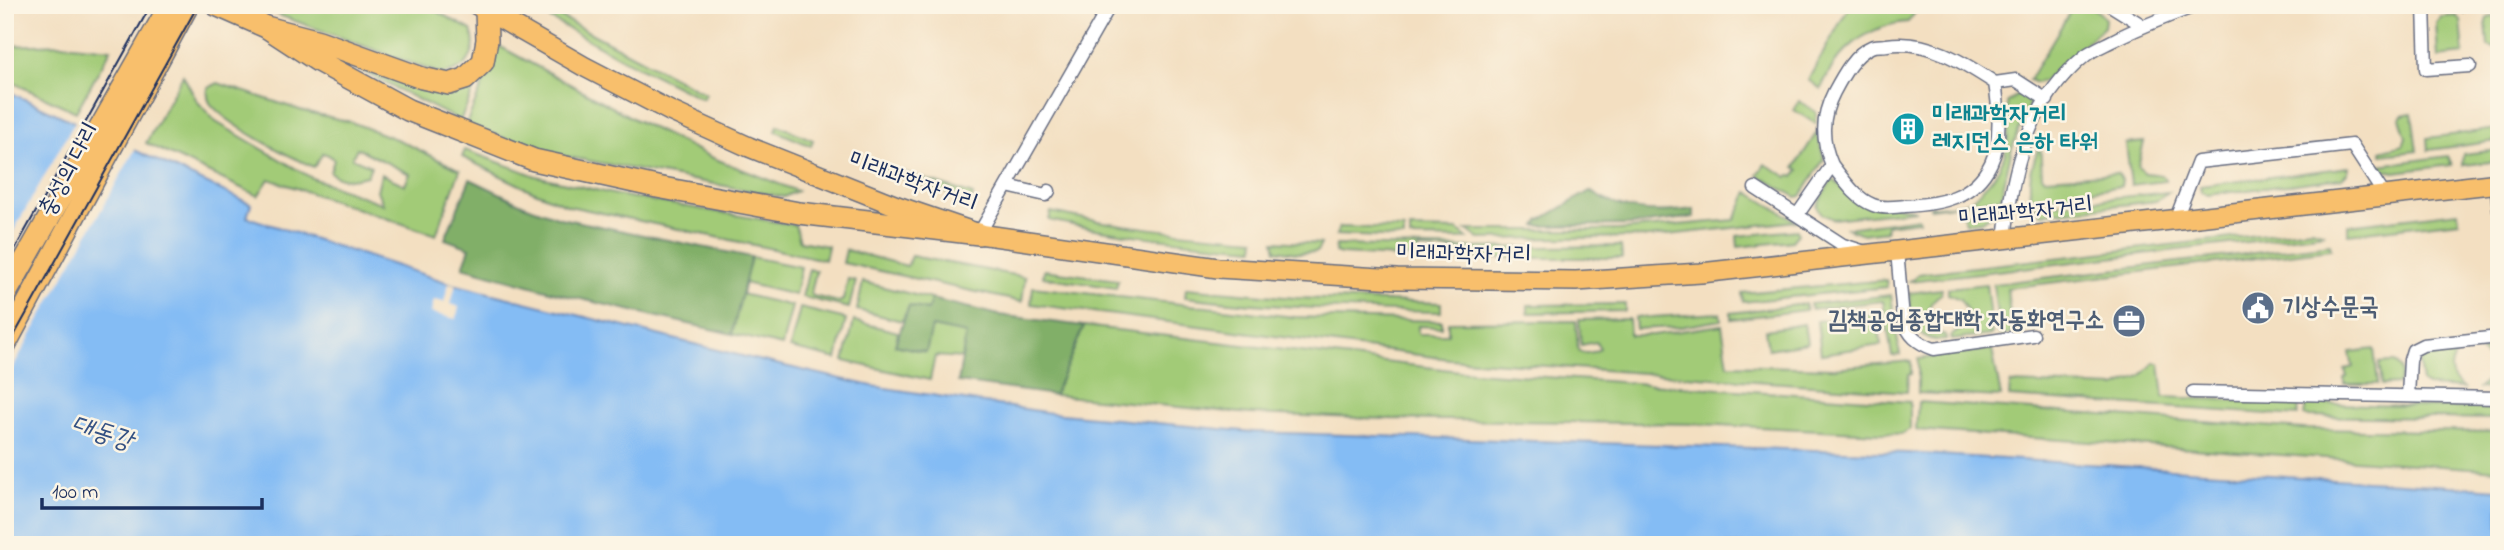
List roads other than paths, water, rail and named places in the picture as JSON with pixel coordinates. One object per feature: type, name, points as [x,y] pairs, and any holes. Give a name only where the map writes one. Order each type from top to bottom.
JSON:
[{"type":"highway","points":[[216,5],[266,27],[319,41],[422,78],[449,84],[465,79],[483,62],[487,40],[482,8]]},
{"type":"highway","points":[[5,295],[177,10]]},
{"type":"highway","name":"충성의 다리","points":[[5,345],[177,10]]},
{"type":"highway","points":[[266,27],[318,61],[408,110],[534,160],[657,187],[799,213],[979,234]]},
{"type":"main road","name":"미래과학자거리","points":[[482,8],[585,67],[670,111],[738,142],[897,206],[979,234],[1218,268],[1397,279],[1576,281],[1701,273],[2497,183]]},
{"type":"street","points":[[979,234],[1110,5]]},
{"type":"street","points":[[2110,5],[2142,25]]},
{"type":"street","points":[[2005,240],[2009,198],[2025,137],[2055,86],[2087,54],[2142,25],[2198,5]]},
{"type":"street","points":[[2424,5],[2426,69],[2470,66]]},
{"type":"street","points":[[2441,5],[2461,5]]},
{"type":"street","points":[[1996,83],[1997,133],[1991,162],[1973,188],[1960,196],[1920,205],[1876,206],[1853,191],[1832,165],[1824,146],[1823,132],[1831,98],[1846,69],[1870,47],[1896,43],[1930,48],[1962,61],[1996,83],[2016,80],[2047,100]]},
{"type":"street","points":[[2175,220],[2198,162],[2223,159],[2352,145],[2385,196]]},
{"type":"street","points":[[1798,214],[1832,165]]},
{"type":"street","points":[[2497,183],[2499,210]]},
{"type":"street","points":[[1007,186],[1046,195],[1049,191]]},
{"type":"street","points":[[1755,188],[1843,244],[1872,254]]},
{"type":"street","points":[[1897,251],[1903,318],[1906,329],[1921,344],[1934,349],[2033,335]]},
{"type":"street","points":[[2408,396],[2413,350],[2423,345],[2499,337]]},
{"type":"street","points":[[2193,392],[2499,398]]},
{"type":"water","name":"대동강","points":[[5,90],[251,204],[247,217],[449,283],[872,386],[1051,413],[1253,432],[1906,453],[2499,489],[2499,545],[5,545]]},
{"type":"tram line","points":[[5,267],[151,5]]},
{"type":"tram line","points":[[5,352],[198,5]]},
{"type":"place","name":"미래과학자거리 레지던스 은하 타워","points":[[1908,129]]},
{"type":"place","name":"기상수문국","points":[[2258,308]]},
{"type":"place","name":"김책공업종합대학 자동화연구소","points":[[2129,321]]}]
